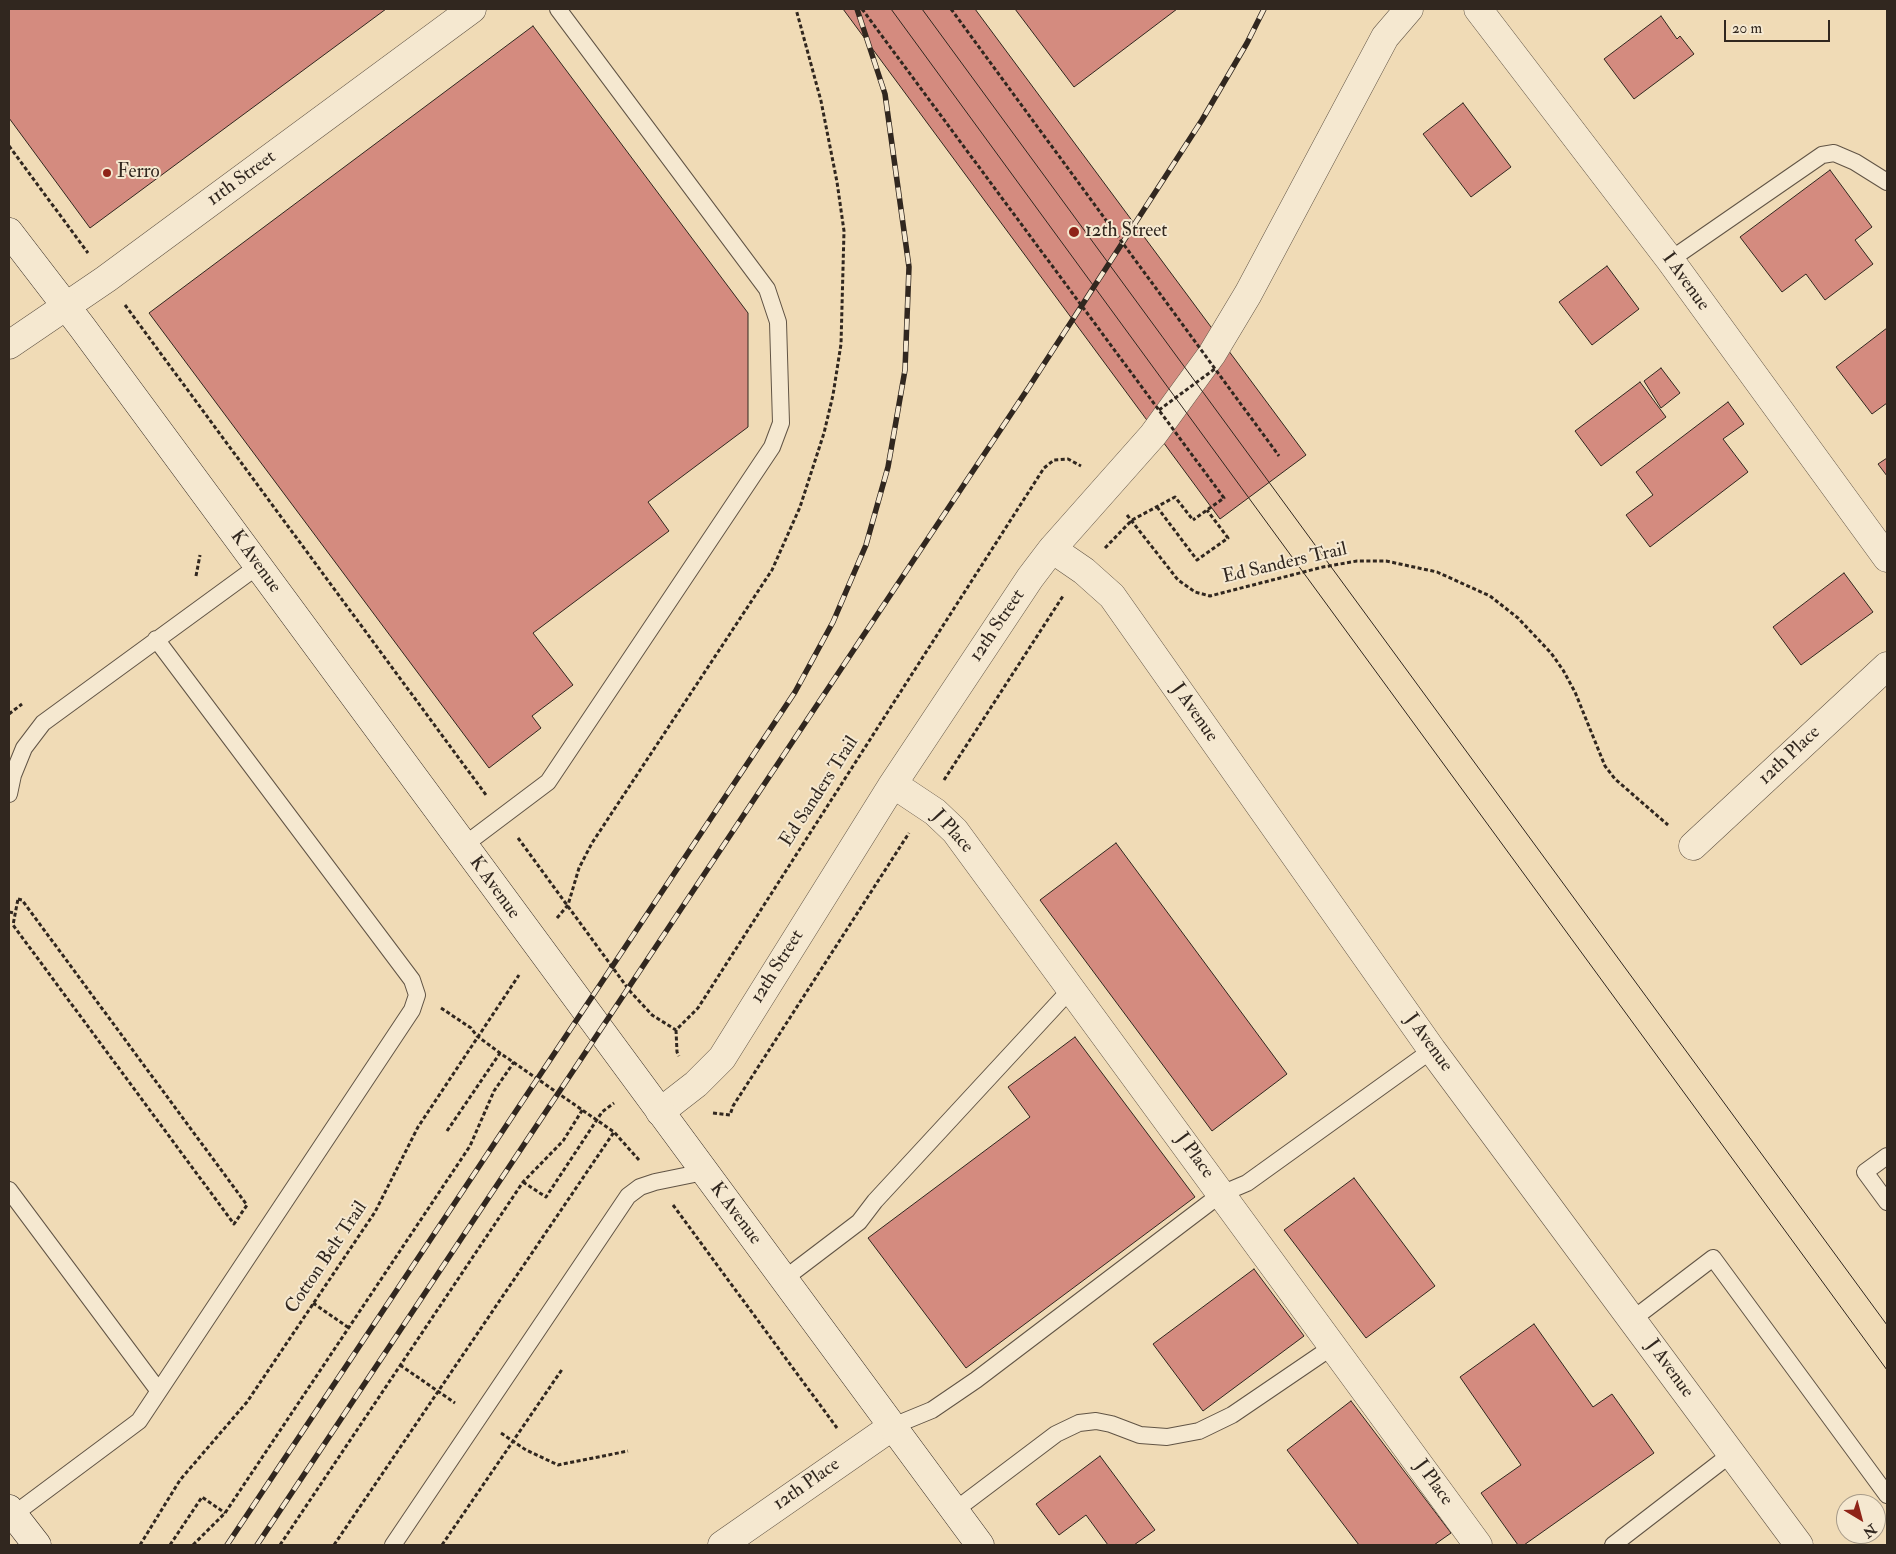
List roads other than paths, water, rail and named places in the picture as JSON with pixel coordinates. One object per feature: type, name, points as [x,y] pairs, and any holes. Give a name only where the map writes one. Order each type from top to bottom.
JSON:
[{"type":"street","name":"11th Street","points":[[9,345],[67,307],[472,9]]},
{"type":"street","name":"12th Street","points":[[660,1112],[696,1084],[722,1058],[893,784],[1004,616],[1052,549],[1153,435],[1212,354],[1248,294],[1385,37],[1409,9]]},
{"type":"street","name":"I Avenue","points":[[1478,9],[1670,260],[1887,558]]},
{"type":"street","name":"K Avenue","points":[[9,232],[67,307],[980,1545]]},
{"type":"street","name":"J Avenue","points":[[1052,549],[1084,571],[1112,596],[1432,1050],[1799,1545]]},
{"type":"street","name":"12th Place","points":[[1694,846],[1887,666]]},
{"type":"street","name":"J Place","points":[[893,784],[936,812],[955,831],[1478,1545]]},
{"type":"street","name":"12th Place","points":[[722,1545],[892,1426]]},
{"type":"street","points":[[11,1512],[37,1545]]},
{"type":"lane","points":[[464,846],[548,782],[772,447],[781,423],[778,322],[766,289],[558,9]]},
{"type":"lane","points":[[1670,260],[1822,155],[1834,153],[1856,162],[1887,182]]},
{"type":"lane","points":[[9,794],[13,775],[24,748],[43,723],[258,566]]},
{"type":"lane","points":[[11,1512],[139,1421],[412,1010],[417,995],[412,980],[156,639]]},
{"type":"lane","points":[[784,1279],[860,1222],[875,1201],[1071,989]]},
{"type":"lane","points":[[892,1426],[932,1410],[976,1380],[1221,1194],[1247,1183],[1432,1050]]},
{"type":"lane","points":[[1887,1156],[1865,1172],[1887,1202]]},
{"type":"lane","points":[[393,1545],[628,1196],[640,1187],[655,1182],[704,1172]]},
{"type":"lane","points":[[9,1190],[158,1390]]},
{"type":"lane","points":[[1633,1319],[1713,1258],[1887,1495]]},
{"type":"lane","points":[[954,1510],[1056,1434],[1080,1423],[1096,1421],[1140,1435],[1167,1437],[1199,1431],[1232,1415],[1332,1346]]},
{"type":"lane","points":[[1614,1545],[1731,1454]]},
{"type":"tram line","points":[[891,9],[1887,1370]]},
{"type":"tram line","points":[[922,9],[1887,1325]]},
{"type":"railway","points":[[227,1545],[795,692],[833,622],[866,545],[888,467],[905,370],[909,267],[885,94],[857,9]]},
{"type":"railway","points":[[257,1545],[1029,387],[1202,120],[1247,43],[1264,9]]},
{"type":"place","name":"Ferro","points":[[107,173]]},
{"type":"place","name":"12th Street","points":[[1074,232]]}]
